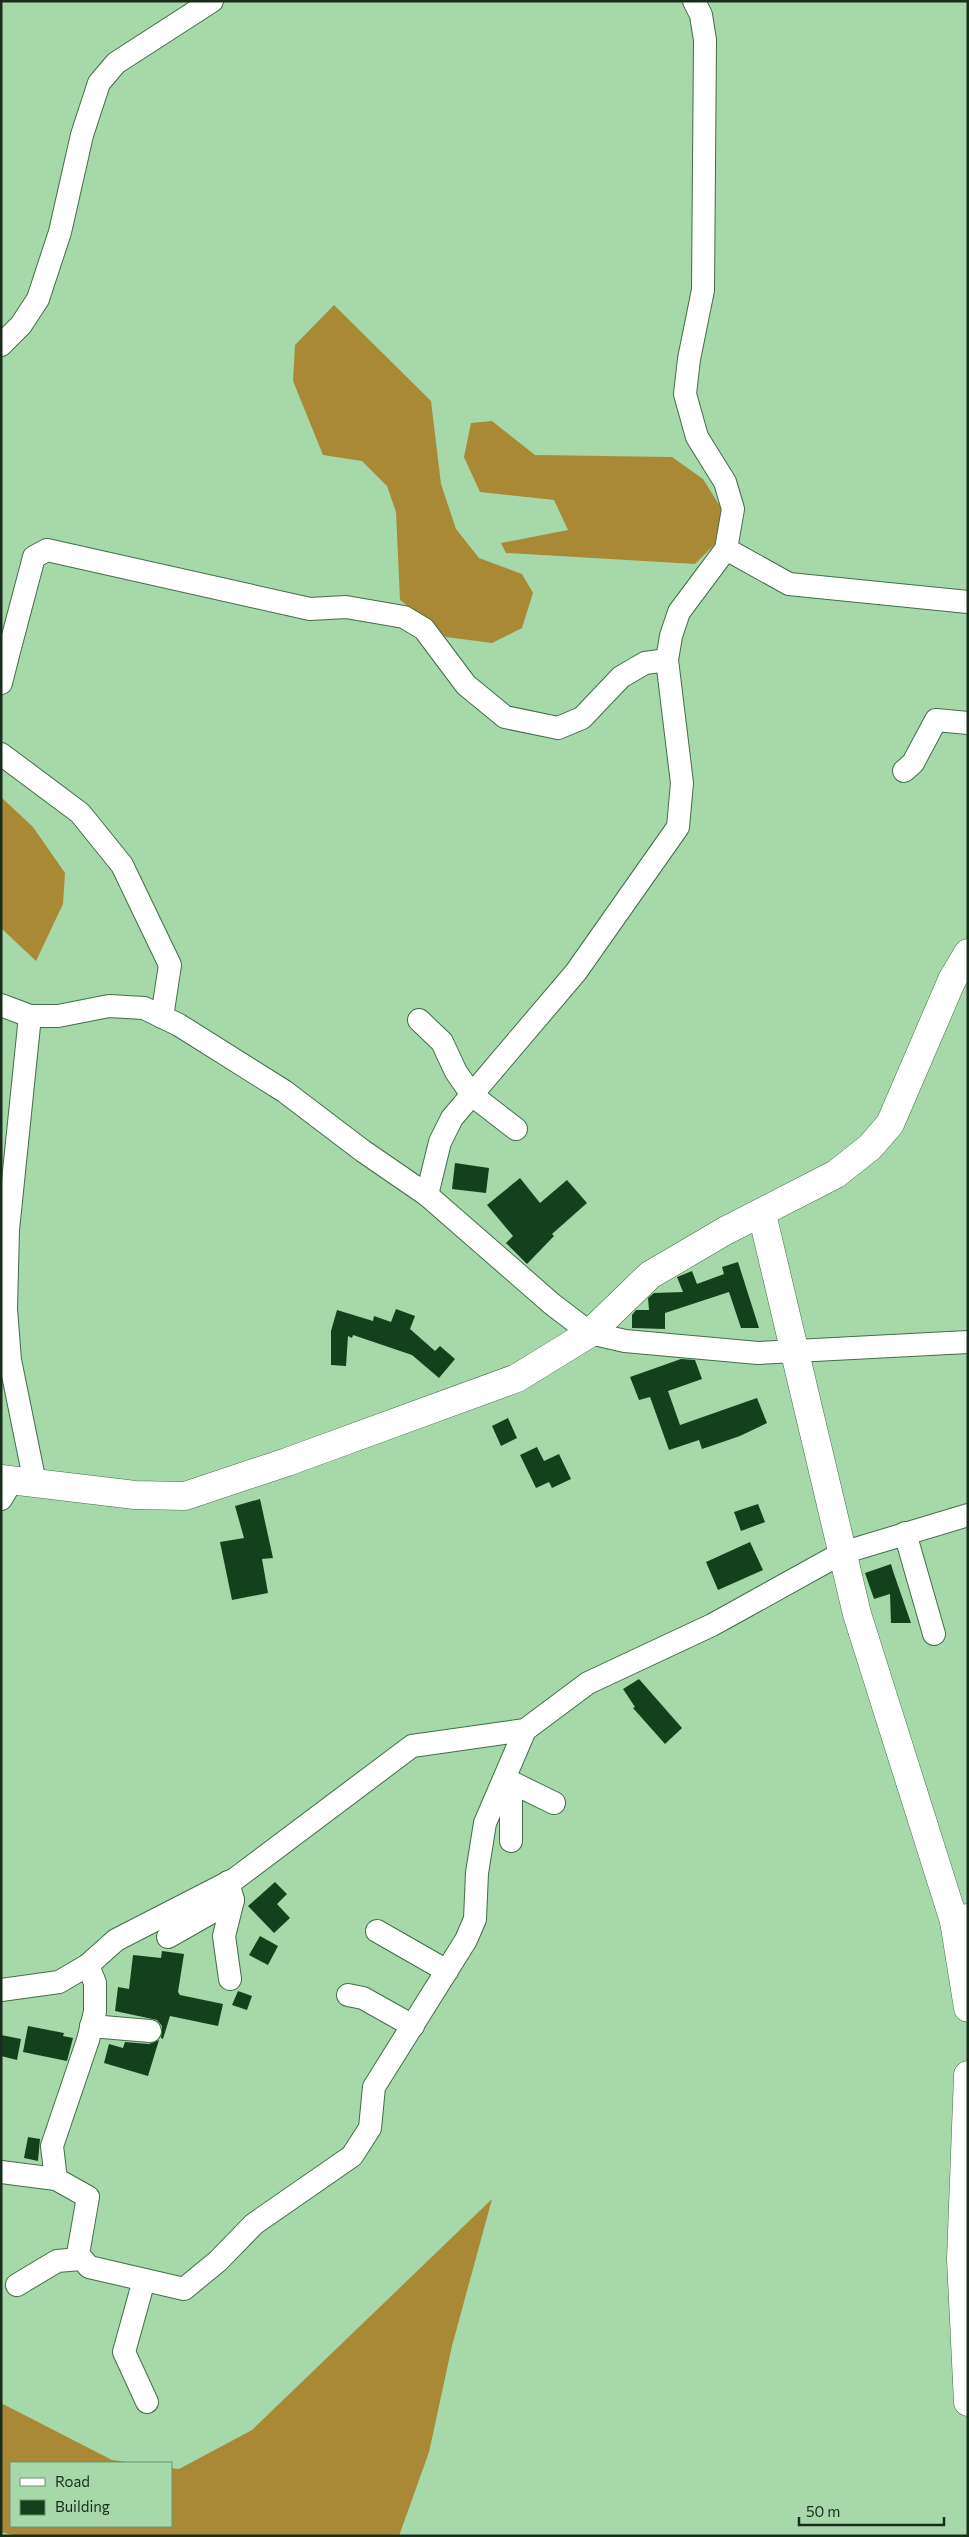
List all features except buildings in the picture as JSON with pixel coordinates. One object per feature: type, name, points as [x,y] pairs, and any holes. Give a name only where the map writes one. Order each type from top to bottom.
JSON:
[{"type":"street","points":[[1,346],[21,325],[38,299],[60,232],[82,135],[99,83],[116,63],[212,1]]},
{"type":"street","points":[[427,1195],[440,1142],[452,1118],[576,972],[678,827],[682,783],[667,660],[671,636],[680,612],[726,549],[733,509],[725,482],[697,437],[685,394],[689,359],[703,290],[705,40],[702,15],[694,1]]},
{"type":"street","points":[[726,549],[789,584],[968,602]]},
{"type":"street","points":[[1,683],[4,658],[34,557],[47,550],[310,609],[346,607],[404,617],[424,629],[466,684],[506,717],[558,728],[582,718],[621,676],[645,663],[667,660]]},
{"type":"street","points":[[904,771],[913,763],[936,720],[968,723]]},
{"type":"street","points":[[1,754],[80,813],[122,865],[170,965],[162,1017]]},
{"type":"street","points":[[30,1016],[8,1230],[6,1309],[10,1360],[12,1486],[135,1495],[186,1496],[287,1462],[517,1378],[590,1333],[650,1275],[725,1231],[762,1214],[836,1174],[870,1147],[890,1124],[952,980],[968,953]]},
{"type":"street","points":[[1,1005],[30,1016],[58,1016],[109,1006],[144,1008],[162,1017],[284,1090],[363,1151],[427,1195],[552,1304],[590,1333],[625,1341],[685,1348],[758,1353],[968,1342]]},
{"type":"street","points":[[419,1020],[442,1042],[456,1072],[472,1095],[516,1129]]},
{"type":"street","points":[[762,1214],[857,1614],[961,1919],[968,2008]]},
{"type":"street","points":[[168,1936],[230,1891],[412,1746],[525,1730],[588,1683],[712,1625],[842,1553],[968,1515]]},
{"type":"street","points":[[904,1533],[934,1634]]},
{"type":"street","points":[[1,2172],[56,2179],[88,2196],[78,2254],[89,2267],[184,2290],[218,2261],[254,2224],[352,2156],[370,2128],[374,2087],[447,1971],[475,1919],[476,1873],[486,1823],[508,1780],[525,1730]]},
{"type":"street","points":[[508,1780],[554,1803]]},
{"type":"street","points":[[508,1780],[510,1841]]},
{"type":"street","points":[[1,1990],[59,1982],[88,1965],[116,1940],[230,1891]]},
{"type":"street","points":[[230,1891],[224,1936],[230,1979]]},
{"type":"street","points":[[377,1931],[447,1971]]},
{"type":"street","points":[[56,2179],[52,2146],[95,2012],[95,1983],[88,1965]]},
{"type":"street","points":[[348,1995],[363,1998],[413,2026]]},
{"type":"street","points":[[92,2026],[150,2031]]},
{"type":"street","points":[[968,2075],[961,2259],[968,2402]]},
{"type":"street","points":[[17,2284],[58,2261],[82,2258]]},
{"type":"street","points":[[144,2280],[124,2352],[147,2402]]},
{"type":"shaded area","points":[[334,305],[431,401],[441,484],[456,529],[479,558],[522,574],[533,593],[522,628],[492,643],[446,637],[400,600],[396,512],[387,486],[362,461],[323,455],[293,381],[295,345]]},
{"type":"shaded area","points":[[492,421],[535,455],[672,457],[703,479],[723,511],[720,539],[695,564],[506,553],[501,543],[568,530],[554,500],[480,492],[464,457],[471,423]]},
{"type":"shaded area","points":[[1,797],[33,827],[65,873],[63,904],[36,961],[1,928]]},
{"type":"shaded area","points":[[492,2199],[452,2346],[429,2452],[399,2536],[17,2536],[1,2532],[1,2403],[112,2460],[128,2462],[10,2462],[10,2527],[172,2527],[172,2468],[179,2469],[252,2430]]}]
